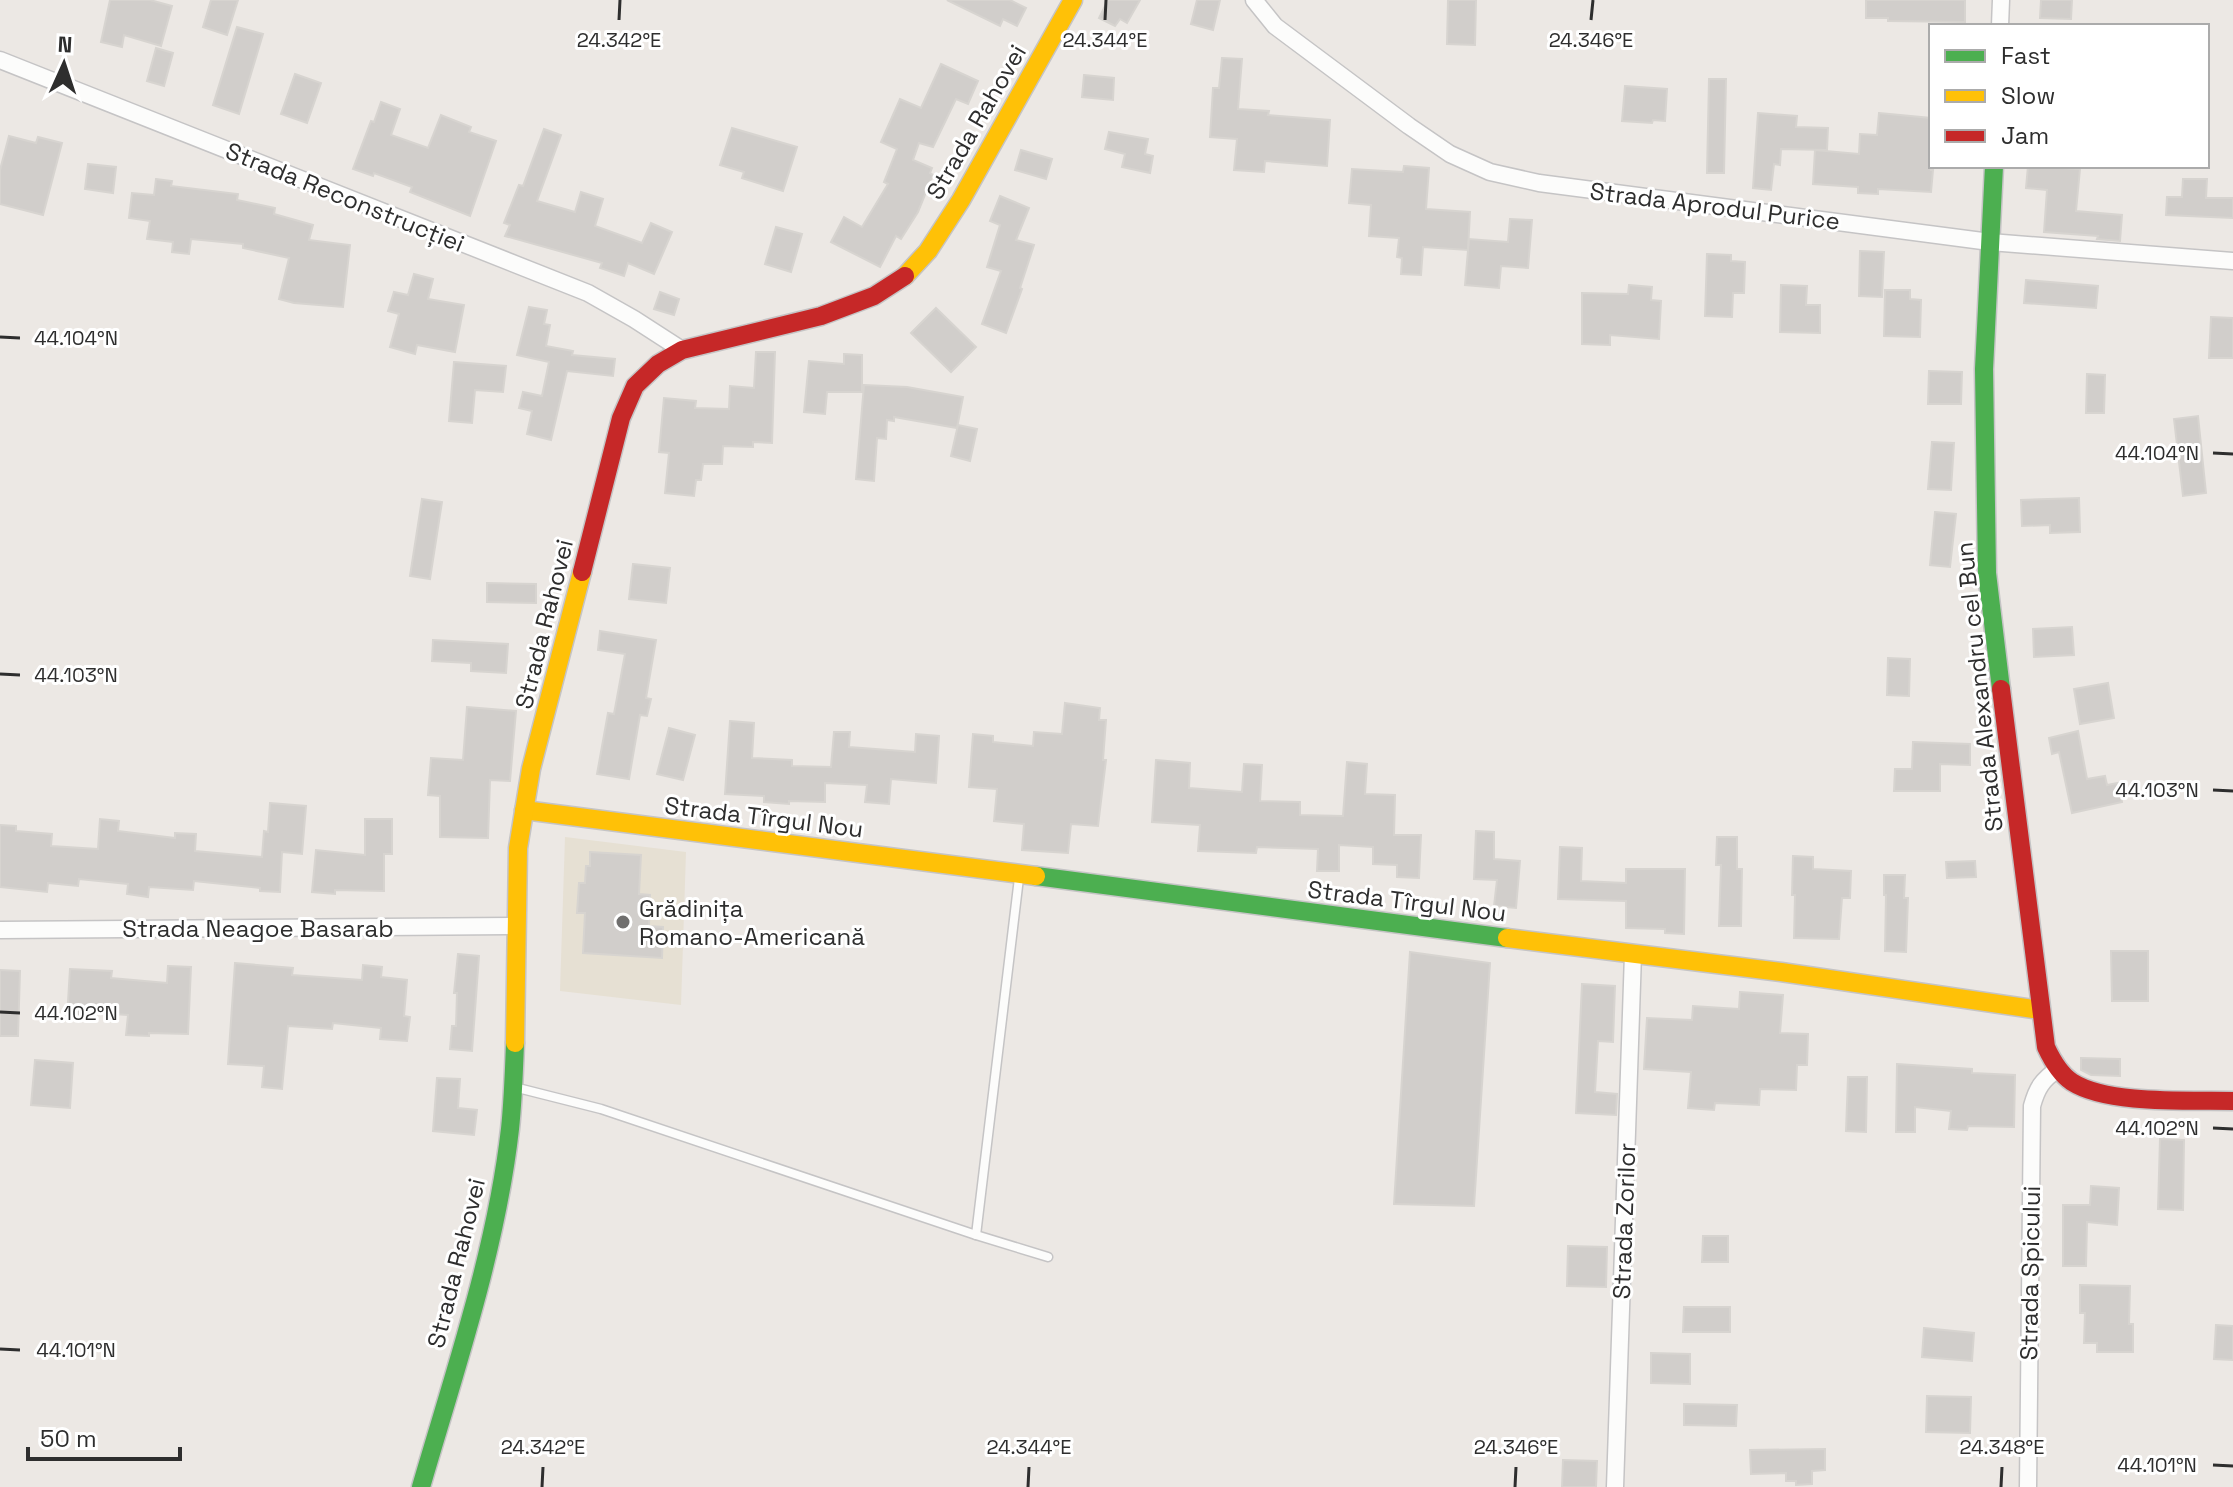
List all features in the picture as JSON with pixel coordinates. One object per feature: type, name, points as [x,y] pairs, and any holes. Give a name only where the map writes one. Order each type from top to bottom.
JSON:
[{"type":"street","name":"Strada Rahovei","points":[[421,1487],[476,1295],[510,1129],[517,1016],[518,848],[524,810],[535,754],[621,418],[635,386],[658,364],[682,350],[821,316],[874,296],[906,275],[928,251],[961,200],[1073,0]]},
{"type":"street","name":"Strada Aprodul Purice","points":[[1254,0],[1275,26],[1409,126],[1450,154],[1490,172],[1539,183],[1990,242],[2233,261]]},
{"type":"street","points":[[2000,24],[2001,0]]},
{"type":"street","name":"Strada Reconstrucției","points":[[0,60],[588,293],[682,350]]},
{"type":"street","name":"Strada Alexandru cel Bun","points":[[1994,168],[1984,369],[1987,573],[2040,1010]]},
{"type":"street","name":"Strada Tîrgul Nou","points":[[524,810],[1781,972],[2040,1010]]},
{"type":"street","name":"Strada Neagoe Basarab","points":[[0,930],[517,926]]},
{"type":"street","name":"Strada Zorilor","points":[[1615,1487],[1633,954]]},
{"type":"street","points":[[2040,1010],[2046,1047],[2058,1069],[2073,1083],[2091,1092],[2118,1097],[2233,1101]]},
{"type":"street","name":"Strada Spicului","points":[[2028,1487],[2032,1106],[2037,1088],[2058,1069]]},
{"type":"lane","points":[[976,1235],[1020,874]]},
{"type":"lane","points":[[513,1087],[601,1109],[1048,1257]]},
{"type":"shaded area","name":"Grădinița Romano-Americană","points":[[565,837],[686,852],[681,1005],[560,991]]},
{"type":"building","points":[[110,0],[150,0],[172,6],[161,46],[124,35],[122,47],[101,42]]},
{"type":"building","points":[[211,0],[238,0],[227,35],[203,27]]},
{"type":"building","points":[[947,0],[1010,0],[1026,8],[1017,26],[1003,19],[1000,26]]},
{"type":"building","points":[[1108,0],[1140,0],[1127,23],[1120,19],[1115,26],[1099,18]]},
{"type":"building","points":[[1197,0],[1220,0],[1213,30],[1191,24]]},
{"type":"building","points":[[1448,0],[1476,0],[1475,45],[1447,44]]},
{"type":"building","points":[[1866,0],[1965,0],[1965,22],[1866,18]]},
{"type":"building","points":[[2041,0],[2072,0],[2071,19],[2040,18]]},
{"type":"building","points":[[237,27],[263,34],[239,114],[213,105]]},
{"type":"building","points":[[156,48],[173,53],[164,86],[147,81]]},
{"type":"building","points":[[1222,58],[1242,59],[1238,109],[1330,120],[1327,166],[1265,161],[1264,172],[1234,170],[1237,139],[1210,137],[1213,88],[1219,88]]},
{"type":"building","points":[[941,64],[978,81],[968,104],[956,99],[933,147],[919,143],[913,160],[932,168],[930,173],[933,175],[918,212],[901,239],[896,236],[880,267],[831,242],[844,217],[862,227],[888,184],[884,182],[897,149],[881,142],[900,99],[921,108]]},
{"type":"building","points":[[295,74],[321,83],[307,123],[281,114]]},
{"type":"building","points":[[1084,75],[1114,78],[1113,100],[1082,97]]},
{"type":"building","points":[[1709,79],[1726,79],[1724,173],[1707,173]]},
{"type":"building","points":[[1625,86],[1667,89],[1665,121],[1622,121]]},
{"type":"building","points":[[381,102],[400,109],[391,135],[428,148],[441,115],[471,127],[469,132],[496,141],[470,216],[410,192],[412,187],[353,169]]},
{"type":"building","points":[[1758,113],[1797,116],[1796,127],[1828,128],[1827,150],[1781,149],[1780,165],[1774,164],[1771,190],[1753,188]]},
{"type":"building","points":[[1879,113],[1929,118],[1929,168],[1933,170],[1931,192],[1878,189],[1878,194],[1858,193],[1858,187],[1813,184],[1815,150],[1859,154],[1860,134],[1877,135]]},
{"type":"building","points":[[732,128],[797,147],[783,191],[742,178],[744,172],[720,165]]},
{"type":"building","points":[[544,129],[561,135],[537,201],[575,212],[581,192],[603,199],[595,226],[642,243],[651,223],[672,232],[654,274],[628,263],[624,276],[600,268],[602,263],[505,236],[510,225],[504,223],[519,185],[523,186]]},
{"type":"building","points":[[1109,132],[1148,139],[1145,154],[1153,156],[1150,173],[1122,167],[1125,154],[1105,149]]},
{"type":"building","points":[[9,136],[36,143],[38,137],[62,143],[43,215],[0,204],[0,170]]},
{"type":"building","points":[[1021,150],[1052,159],[1046,179],[1015,170]]},
{"type":"building","points":[[88,164],[116,167],[113,193],[85,189]]},
{"type":"building","points":[[1404,166],[1429,168],[1426,209],[1470,212],[1468,250],[1423,247],[1421,275],[1401,274],[1402,258],[1397,257],[1399,238],[1369,236],[1371,205],[1349,203],[1352,169],[1403,172]]},
{"type":"building","points":[[2028,168],[2080,169],[2076,211],[2122,215],[2120,241],[2044,232],[2047,190],[2026,188]]},
{"type":"building","points":[[156,179],[172,181],[171,186],[238,194],[237,200],[275,208],[274,214],[313,225],[309,240],[350,245],[343,307],[279,299],[289,258],[243,248],[243,244],[191,239],[189,254],[172,252],[173,242],[147,239],[150,221],[129,218],[132,193],[154,195]]},
{"type":"building","points":[[2183,179],[2207,179],[2206,198],[2233,198],[2233,218],[2166,215],[2167,197],[2182,197]]},
{"type":"building","points":[[1000,196],[1029,208],[1016,240],[1034,245],[1006,333],[982,324],[1001,271],[987,267],[1000,225],[990,221]]},
{"type":"building","points":[[1510,219],[1532,220],[1528,268],[1501,266],[1499,288],[1465,285],[1469,239],[1508,242]]},
{"type":"building","points":[[776,227],[802,234],[791,272],[765,264]]},
{"type":"building","points":[[1860,251],[1884,252],[1882,297],[1859,296]]},
{"type":"building","points":[[1707,254],[1731,255],[1731,261],[1745,262],[1744,293],[1733,293],[1732,317],[1705,316]]},
{"type":"building","points":[[414,274],[433,279],[428,299],[464,305],[455,352],[417,345],[415,354],[390,347],[399,314],[388,311],[394,292],[408,295]]},
{"type":"building","points":[[2026,280],[2098,286],[2096,308],[2024,303]]},
{"type":"building","points":[[1629,285],[1652,287],[1651,300],[1661,301],[1659,339],[1610,335],[1610,345],[1582,344],[1582,293],[1628,294]]},
{"type":"building","points":[[1781,285],[1807,286],[1806,305],[1820,305],[1820,333],[1780,332]]},
{"type":"building","points":[[1885,290],[1910,290],[1910,299],[1921,300],[1920,337],[1884,336]]},
{"type":"building","points":[[660,292],[679,299],[674,315],[654,309]]},
{"type":"building","points":[[529,307],[547,310],[544,324],[550,325],[546,346],[573,351],[572,355],[615,359],[613,376],[567,371],[551,440],[527,434],[532,411],[519,408],[523,392],[542,396],[549,362],[517,355]]},
{"type":"building","points":[[936,308],[976,347],[951,372],[911,333]]},
{"type":"building","points":[[2211,317],[2233,318],[2233,358],[2209,358]]},
{"type":"building","points":[[756,352],[775,352],[772,443],[753,442],[753,447],[723,446],[722,464],[703,464],[701,480],[696,480],[694,496],[665,493],[669,453],[659,452],[664,398],[696,401],[695,408],[729,409],[730,386],[754,388]]},
{"type":"building","points":[[844,354],[862,355],[862,392],[827,392],[825,414],[804,412],[809,361],[844,364]]},
{"type":"building","points":[[454,362],[506,366],[503,392],[475,390],[472,423],[449,421]]},
{"type":"building","points":[[1929,371],[1962,372],[1961,404],[1928,404]]},
{"type":"building","points":[[2087,374],[2105,375],[2104,413],[2086,413]]},
{"type":"building","points":[[864,385],[907,387],[963,397],[957,428],[894,417],[894,421],[887,420],[886,439],[877,438],[874,481],[856,479]]},
{"type":"building","points":[[2198,416],[2206,493],[2183,496],[2174,419]]},
{"type":"building","points":[[958,425],[977,429],[970,461],[951,456]]},
{"type":"building","points":[[1932,442],[1954,443],[1951,490],[1928,489]]},
{"type":"building","points":[[2079,498],[2080,532],[2050,533],[2050,525],[2022,526],[2021,500]]},
{"type":"building","points":[[422,499],[442,502],[430,579],[410,576]]},
{"type":"building","points":[[1935,512],[1956,514],[1950,567],[1930,565]]},
{"type":"building","points":[[633,564],[670,568],[666,603],[629,599]]},
{"type":"building","points":[[487,583],[536,584],[536,603],[487,602]]},
{"type":"building","points":[[2072,627],[2074,655],[2034,657],[2033,629]]},
{"type":"building","points":[[600,631],[656,640],[646,698],[651,699],[647,716],[640,715],[629,779],[597,774],[608,713],[614,714],[625,654],[598,650]]},
{"type":"building","points":[[433,640],[508,644],[506,673],[471,671],[471,663],[432,661]]},
{"type":"building","points":[[1888,658],[1910,659],[1909,696],[1887,695]]},
{"type":"building","points":[[2108,683],[2114,718],[2080,724],[2074,689]]},
{"type":"building","points":[[1065,703],[1100,708],[1099,720],[1106,720],[1103,760],[1106,760],[1098,826],[1071,824],[1068,853],[1022,850],[1024,824],[994,821],[997,789],[969,787],[973,734],[993,736],[993,742],[1033,746],[1034,732],[1062,734]]},
{"type":"building","points":[[467,707],[516,711],[510,781],[490,780],[488,838],[440,837],[440,796],[428,795],[431,758],[463,760]]},
{"type":"building","points":[[730,721],[754,723],[752,758],[792,760],[792,766],[831,767],[834,732],[850,732],[849,747],[915,752],[916,734],[939,736],[936,783],[891,779],[889,804],[865,802],[867,785],[825,783],[825,802],[764,802],[764,796],[725,794]]},
{"type":"building","points":[[669,728],[695,735],[683,780],[657,774]]},
{"type":"building","points":[[2078,731],[2087,779],[2105,776],[2107,785],[2118,783],[2122,802],[2072,813],[2059,752],[2052,754],[2049,738]]},
{"type":"building","points":[[1913,742],[1970,744],[1970,765],[1940,764],[1940,791],[1894,791],[1895,769],[1912,769]]},
{"type":"building","points":[[1156,760],[1190,763],[1189,788],[1242,792],[1244,764],[1262,765],[1260,801],[1300,802],[1300,815],[1343,816],[1347,762],[1367,764],[1365,794],[1395,795],[1394,835],[1421,835],[1419,878],[1397,877],[1397,865],[1373,864],[1373,847],[1339,845],[1339,871],[1317,871],[1318,849],[1257,847],[1256,853],[1198,851],[1200,825],[1152,822]]},
{"type":"building","points":[[270,803],[306,806],[302,854],[282,852],[280,892],[194,881],[193,890],[149,887],[148,897],[127,894],[128,884],[79,879],[78,886],[48,883],[47,892],[0,887],[0,825],[16,826],[16,831],[52,834],[51,846],[98,849],[100,819],[119,821],[118,831],[175,838],[175,833],[196,834],[195,851],[262,857]]},
{"type":"building","points":[[365,819],[392,819],[392,854],[384,854],[384,891],[312,892],[316,850],[365,855]]},
{"type":"building","points":[[1476,831],[1494,832],[1494,859],[1520,861],[1516,908],[1494,906],[1497,880],[1474,879]]},
{"type":"building","points":[[1717,837],[1737,837],[1737,869],[1742,869],[1741,926],[1719,926],[1721,865],[1716,865]]},
{"type":"building","points":[[1560,847],[1582,848],[1581,881],[1626,883],[1626,869],[1685,869],[1684,934],[1665,933],[1665,929],[1626,928],[1626,901],[1558,899]]},
{"type":"building","name":"Grădinița Romano-Americană","points":[[590,852],[641,855],[639,894],[650,895],[649,926],[663,927],[662,958],[583,953],[585,913],[577,913],[579,883],[585,883]]},
{"type":"building","points":[[1793,856],[1813,857],[1813,869],[1851,871],[1850,898],[1842,898],[1839,939],[1794,938]]},
{"type":"building","points":[[1975,861],[1976,877],[1947,878],[1946,862]]},
{"type":"building","points":[[1884,875],[1905,875],[1904,898],[1908,898],[1906,952],[1885,951]]},
{"type":"building","points":[[2111,951],[2148,951],[2148,1001],[2112,1001]]},
{"type":"building","points":[[1410,952],[1490,963],[1474,1206],[1394,1204]]},
{"type":"building","points":[[458,954],[479,956],[472,1051],[450,1049],[452,1026],[456,1026],[457,993],[454,993]]},
{"type":"building","points":[[235,963],[293,968],[292,975],[362,980],[363,965],[382,967],[381,977],[407,980],[404,1016],[410,1017],[407,1041],[380,1039],[381,1028],[333,1023],[332,1029],[288,1026],[282,1089],[262,1087],[264,1066],[228,1064]]},
{"type":"building","points":[[168,966],[191,967],[188,1034],[126,1035],[128,1015],[83,1012],[83,1019],[67,1018],[70,969],[112,971],[111,978],[167,983]]},
{"type":"building","points":[[0,970],[20,971],[18,1036],[0,1036]]},
{"type":"building","points":[[1582,984],[1615,986],[1613,1042],[1598,1041],[1595,1092],[1617,1094],[1616,1115],[1576,1113]]},
{"type":"building","points":[[1740,992],[1783,995],[1780,1033],[1808,1034],[1807,1065],[1797,1065],[1796,1090],[1760,1089],[1759,1105],[1715,1103],[1714,1110],[1688,1108],[1691,1072],[1644,1069],[1647,1018],[1692,1020],[1693,1006],[1739,1009]]},
{"type":"building","points":[[2081,1058],[2120,1059],[2120,1076],[2091,1075],[2081,1070]]},
{"type":"building","points":[[35,1060],[73,1063],[70,1108],[31,1105]]},
{"type":"building","points":[[1897,1064],[2015,1075],[2014,1127],[1968,1126],[1967,1130],[1949,1129],[1951,1111],[1915,1107],[1915,1132],[1896,1132]]},
{"type":"building","points":[[1848,1077],[1867,1077],[1866,1132],[1846,1131]]},
{"type":"building","points":[[437,1078],[460,1079],[458,1108],[477,1110],[474,1135],[433,1131]]},
{"type":"building","points":[[2160,1139],[2184,1140],[2183,1210],[2158,1209]]},
{"type":"building","points":[[2091,1186],[2119,1188],[2117,1225],[2087,1222],[2086,1266],[2063,1266],[2063,1205],[2090,1205]]},
{"type":"building","points":[[1703,1236],[1728,1236],[1728,1262],[1702,1262]]},
{"type":"building","points":[[1568,1246],[1607,1247],[1606,1287],[1567,1286]]},
{"type":"building","points":[[2080,1285],[2130,1286],[2129,1324],[2133,1324],[2133,1352],[2097,1352],[2097,1343],[2084,1343],[2085,1313],[2080,1313]]},
{"type":"building","points":[[1684,1307],[1730,1307],[1730,1332],[1683,1332]]},
{"type":"building","points":[[2216,1325],[2233,1326],[2233,1360],[2214,1359]]},
{"type":"building","points":[[1924,1328],[1974,1333],[1972,1361],[1922,1357]]},
{"type":"building","points":[[1651,1353],[1690,1354],[1690,1384],[1651,1383]]},
{"type":"building","points":[[1927,1396],[1971,1397],[1970,1433],[1926,1432]]},
{"type":"building","points":[[1684,1404],[1737,1405],[1736,1426],[1684,1425]]},
{"type":"building","points":[[1825,1449],[1825,1470],[1812,1471],[1812,1484],[1796,1485],[1796,1481],[1786,1481],[1786,1473],[1751,1474],[1750,1450]]},
{"type":"building","points":[[1563,1460],[1597,1461],[1596,1487],[1562,1487]]},
{"type":"traffic: fast","points":[[1994,168],[1984,369],[1987,573],[2001,689]]},
{"type":"traffic: fast","points":[[1036,876],[1507,938]]},
{"type":"traffic: fast","points":[[421,1487],[473,1310],[495,1220],[510,1129],[515,1043]]},
{"type":"traffic: slow","points":[[905,276],[928,251],[961,200],[1073,0]]},
{"type":"traffic: slow","points":[[515,1043],[518,848],[531,769],[582,572]]},
{"type":"traffic: slow","points":[[524,810],[1036,876]]},
{"type":"traffic: slow","points":[[1507,938],[1781,972],[2040,1010]]},
{"type":"traffic: jam","points":[[582,572],[621,418],[635,386],[658,364],[682,350],[821,316],[874,296],[905,276]]},
{"type":"traffic: jam","points":[[2001,689],[2046,1047],[2051,1057],[2072,1082],[2106,1095],[2150,1100],[2233,1101]]},
{"type":"place","name":"Grădinița Romano-Americană","points":[[623,922]]}]
